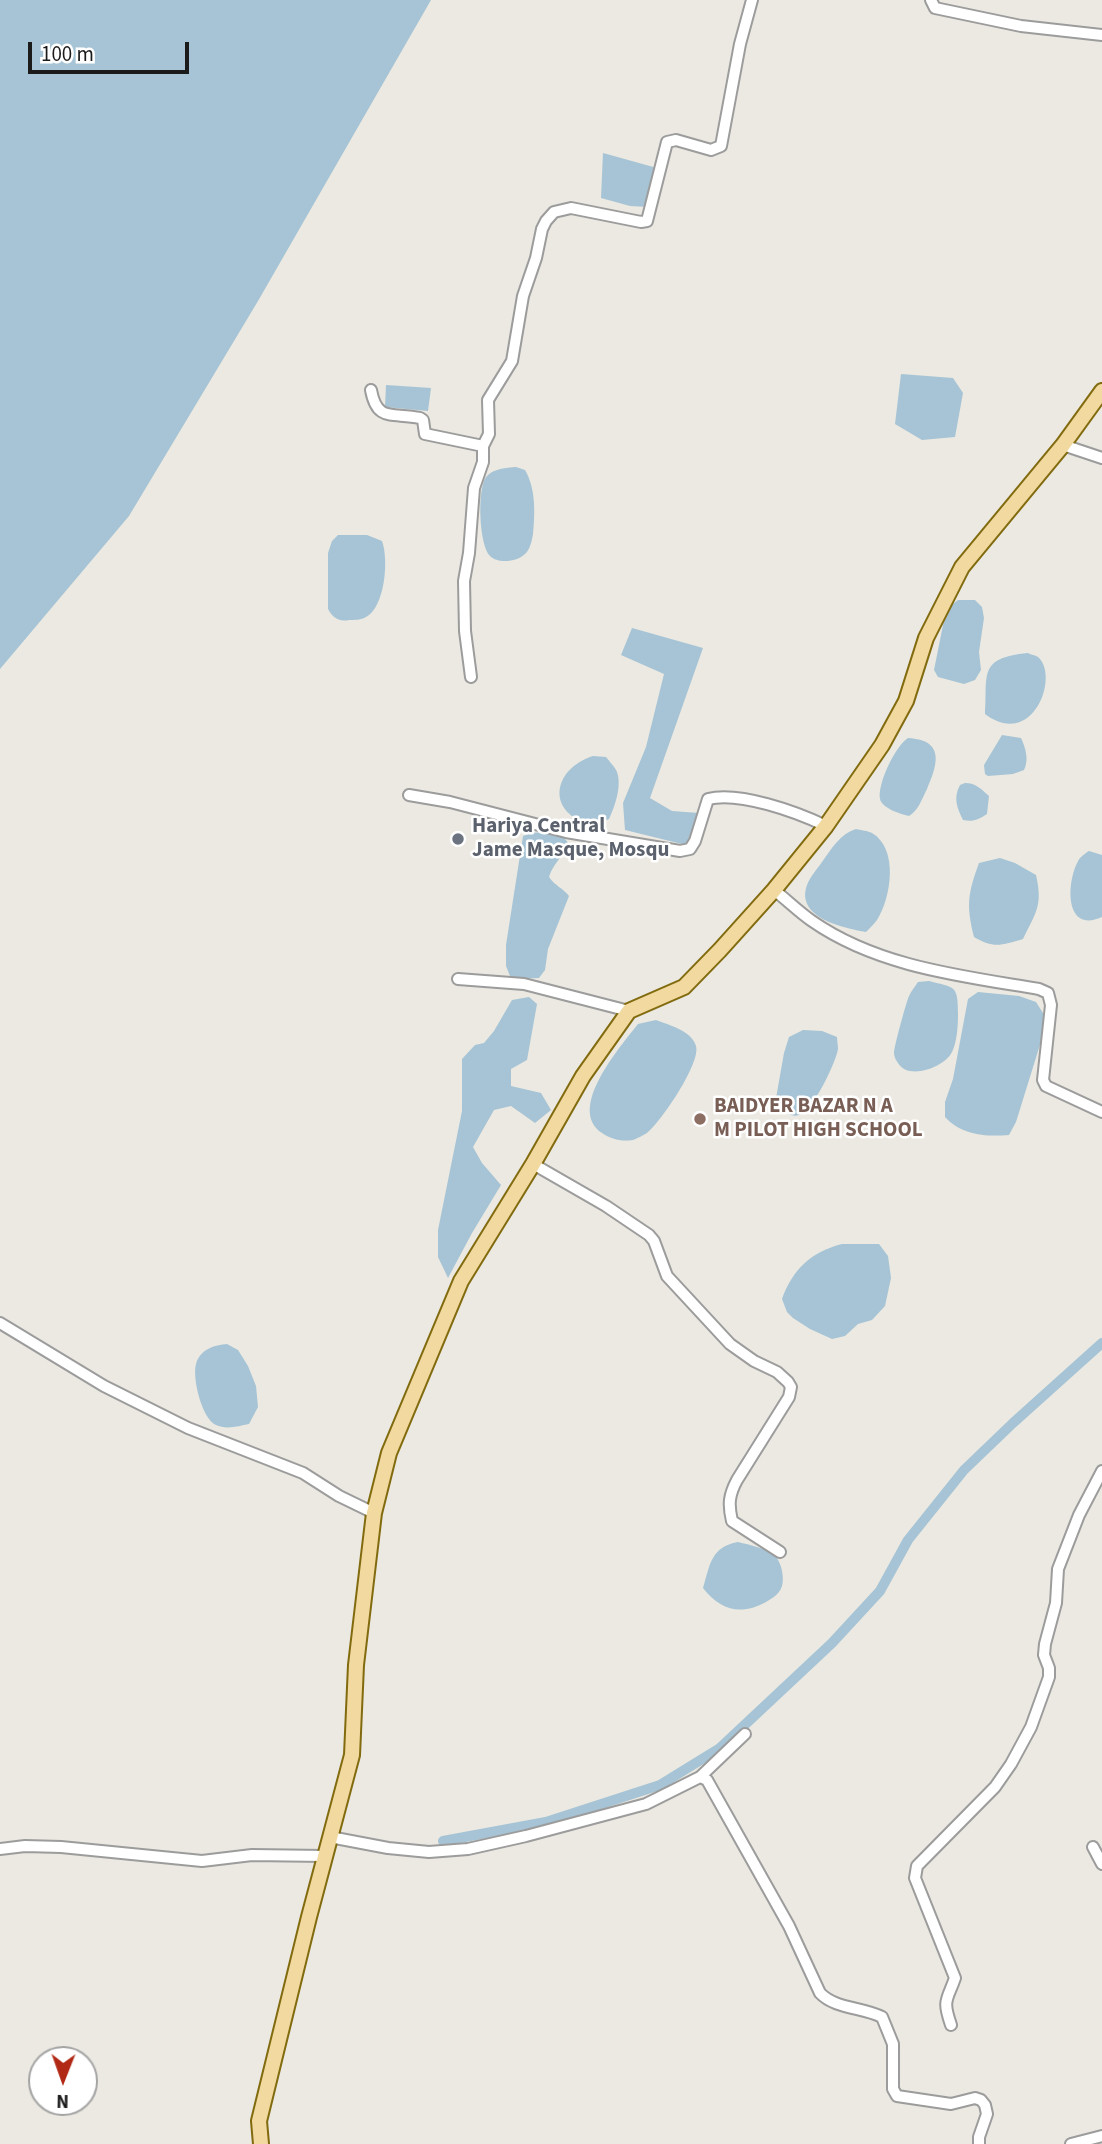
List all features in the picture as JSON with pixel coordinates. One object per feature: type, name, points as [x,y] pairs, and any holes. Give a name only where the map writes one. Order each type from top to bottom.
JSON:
[{"type":"main road","points":[[261,2144],[259,2121],[352,1755],[356,1665],[374,1513],[389,1453],[461,1281],[583,1076],[629,1011],[684,986],[774,890],[826,825],[882,745],[906,701],[926,638],[962,566],[1063,445],[1102,391]]},
{"type":"street","points":[[471,677],[465,631],[464,581],[474,488],[483,462],[483,446],[489,434],[488,400],[512,360],[523,296],[536,258],[542,229],[554,212],[571,208],[647,221],[667,142],[676,139],[711,150],[720,146],[740,44],[752,0]]},
{"type":"street","points":[[931,0],[935,8],[1021,26],[1102,35]]},
{"type":"street","points":[[371,390],[375,407],[380,412],[420,418],[423,420],[425,434],[483,446]]},
{"type":"street","points":[[1063,445],[1102,458]]},
{"type":"street","points":[[409,795],[450,802],[566,832],[680,850],[690,849],[708,799],[718,797],[731,797],[800,813],[826,825]]},
{"type":"street","points":[[774,890],[813,922],[860,948],[920,968],[1039,989],[1048,993],[1051,1005],[1043,1080],[1046,1086],[1102,1112]]},
{"type":"street","points":[[458,979],[524,984],[629,1011]]},
{"type":"street","points":[[533,1164],[649,1235],[654,1241],[667,1276],[730,1344],[754,1361],[777,1372],[788,1382],[791,1387],[789,1397],[737,1480],[728,1506],[732,1521],[780,1552]]},
{"type":"street","points":[[0,1323],[104,1386],[188,1428],[303,1473],[339,1496],[374,1513]]},
{"type":"street","points":[[951,2025],[945,2009],[946,1997],[955,1978],[915,1878],[917,1866],[995,1787],[1031,1727],[1049,1677],[1044,1655],[1056,1603],[1058,1569],[1079,1516],[1102,1471]]},
{"type":"street","points":[[330,1836],[387,1849],[429,1852],[468,1849],[526,1836],[646,1804],[700,1777],[745,1734]]},
{"type":"street","points":[[700,1777],[707,1780],[730,1819],[789,1926],[820,1993],[827,2000],[870,2011],[882,2017],[893,2044],[894,2089],[897,2096],[951,2104],[975,2098],[981,2100],[987,2114],[979,2144]]},
{"type":"street","points":[[0,1849],[26,1846],[61,1847],[202,1861],[252,1855],[325,1856]]},
{"type":"street","points":[[1093,1847],[1102,1864]]},
{"type":"street","points":[[1071,2144],[1102,2136]]},
{"type":"water","points":[[0,0],[431,0],[258,301],[129,516],[0,669]]},
{"type":"water","points":[[603,153],[657,168],[648,207],[630,206],[601,198]]},
{"type":"water","points":[[901,374],[953,378],[963,393],[955,437],[922,440],[895,424]]},
{"type":"water","points":[[386,385],[431,388],[428,411],[385,407]]},
{"type":"water","points":[[516,467],[525,470],[533,493],[533,536],[522,557],[508,561],[493,559],[483,541],[480,505],[483,484],[486,477],[493,472]]},
{"type":"water","points":[[338,535],[367,535],[382,541],[385,571],[381,594],[372,612],[362,619],[339,620],[328,609],[328,553],[332,541]]},
{"type":"water","points":[[958,600],[975,600],[982,607],[984,618],[979,652],[981,670],[975,680],[964,684],[938,677],[934,670],[949,607]]},
{"type":"water","points":[[632,628],[703,648],[650,798],[672,811],[699,813],[686,845],[625,830],[623,803],[646,747],[664,674],[621,655]]},
{"type":"water","points":[[1028,653],[1038,657],[1044,666],[1044,693],[1029,717],[1017,723],[1002,723],[985,714],[988,671],[1000,659]]},
{"type":"water","points":[[1002,735],[1021,738],[1026,754],[1026,766],[1024,770],[1013,774],[988,776],[985,774],[984,765]]},
{"type":"water","points":[[908,738],[928,743],[936,755],[934,771],[927,789],[917,808],[909,816],[888,808],[880,799],[884,775],[893,756]]},
{"type":"water","points":[[593,756],[606,757],[617,772],[619,783],[609,819],[593,825],[567,811],[561,802],[560,791],[562,781],[569,771],[579,762]]},
{"type":"water","points":[[960,785],[975,785],[989,796],[987,814],[970,821],[963,820],[956,799]]},
{"type":"water","points":[[856,829],[872,833],[881,840],[889,862],[886,899],[877,920],[866,932],[824,919],[808,906],[805,896],[810,879],[833,847],[845,834]]},
{"type":"water","points":[[544,832],[562,836],[569,845],[549,877],[569,896],[548,949],[545,970],[539,978],[516,979],[510,976],[506,966],[506,945],[523,836]]},
{"type":"water","points":[[1089,851],[1102,855],[1102,917],[1089,920],[1080,918],[1074,911],[1071,889],[1076,866],[1080,858]]},
{"type":"water","points":[[1000,858],[1036,875],[1039,894],[1035,915],[1023,939],[993,944],[974,937],[969,899],[979,863]]},
{"type":"water","points":[[929,981],[950,987],[956,992],[956,1039],[952,1052],[942,1063],[926,1070],[910,1071],[903,1068],[895,1058],[896,1043],[910,994],[918,982]]},
{"type":"water","points":[[978,992],[1019,996],[1036,1002],[1043,1013],[1043,1035],[1016,1122],[1009,1135],[974,1134],[959,1128],[945,1117],[945,1102],[953,1079],[968,999]]},
{"type":"water","points":[[529,997],[537,1004],[527,1060],[511,1069],[511,1086],[541,1093],[551,1110],[535,1123],[511,1106],[494,1110],[473,1147],[482,1163],[501,1185],[448,1278],[438,1257],[438,1230],[462,1111],[462,1059],[475,1045],[484,1043],[512,1000]]},
{"type":"water","points":[[656,1020],[679,1029],[694,1041],[696,1054],[692,1065],[670,1105],[647,1133],[633,1140],[613,1138],[602,1133],[592,1122],[590,1109],[593,1094],[609,1062],[638,1024]]},
{"type":"water","points":[[803,1030],[822,1031],[837,1037],[838,1049],[828,1075],[811,1105],[805,1112],[792,1115],[775,1104],[789,1037]]},
{"type":"water","points":[[842,1244],[879,1244],[888,1256],[891,1278],[885,1306],[872,1320],[858,1324],[845,1336],[832,1339],[793,1318],[787,1312],[782,1299],[786,1288],[804,1263],[831,1247]]},
{"type":"water","points":[[227,1344],[238,1350],[248,1366],[256,1386],[258,1407],[249,1424],[228,1427],[216,1425],[206,1415],[195,1379],[196,1364],[204,1351]]},
{"type":"water","points":[[738,1542],[758,1547],[775,1556],[782,1571],[783,1582],[778,1593],[766,1602],[740,1610],[724,1606],[703,1588],[710,1564],[717,1552]]},
{"type":"waterway","points":[[443,1841],[546,1822],[660,1785],[720,1748],[832,1643],[880,1591],[908,1540],[964,1470],[1102,1343]]},
{"type":"place","name":"Hariya Central Jame Masque, Mosqu","points":[[458,839]]},
{"type":"place","name":"BAIDYER BAZAR N A M PILOT HIGH SCHOOL","points":[[700,1119]]}]
